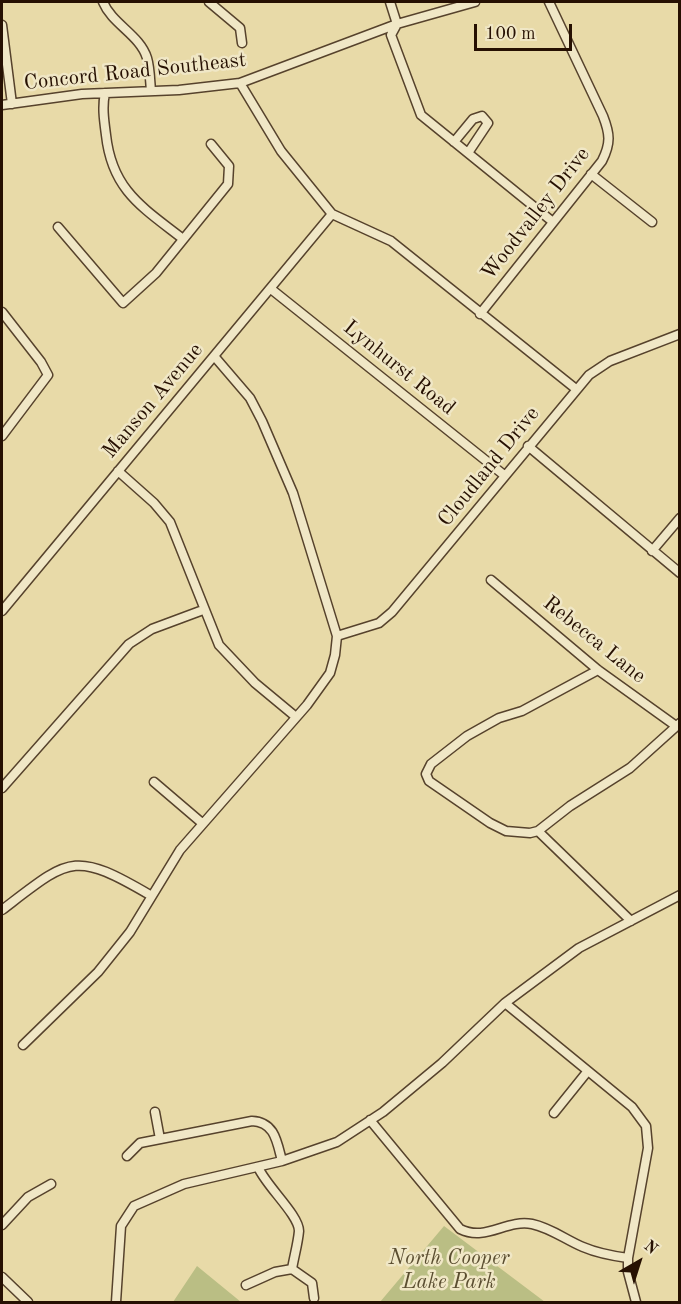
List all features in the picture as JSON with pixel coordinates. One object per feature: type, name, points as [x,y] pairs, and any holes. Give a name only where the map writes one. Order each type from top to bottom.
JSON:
[{"type":"street","points":[[103,2],[147,57],[151,91]]},
{"type":"street","points":[[209,2],[240,28],[242,43]]},
{"type":"street","points":[[390,2],[397,24],[391,35],[421,115],[553,222]]},
{"type":"street","name":"Concord Road Southeast","points":[[2,105],[105,93],[240,83],[397,24],[475,2]]},
{"type":"street","name":"Woodvalley Drive","points":[[480,314],[591,174],[606,152],[610,134],[549,2]]},
{"type":"street","points":[[2,25],[12,104]]},
{"type":"street","points":[[240,83],[281,151],[332,214],[391,241],[576,390]]},
{"type":"street","points":[[105,93],[102,105],[114,173],[128,193],[183,239]]},
{"type":"street","points":[[454,142],[473,119],[482,116],[488,123],[468,153]]},
{"type":"street","points":[[58,227],[123,303],[156,273],[228,184],[229,166],[211,144]]},
{"type":"street","points":[[591,174],[652,222]]},
{"type":"street","name":"Manson Avenue","points":[[2,611],[332,214]]},
{"type":"street","name":"Lynhurst Road","points":[[271,289],[504,475]]},
{"type":"street","points":[[2,312],[41,362],[48,375],[2,436]]},
{"type":"street","name":"Cloudland Drive","points":[[337,636],[378,623],[392,612],[589,375],[610,361],[680,334]]},
{"type":"street","points":[[23,1045],[98,972],[130,932],[150,895],[180,850],[296,717],[330,673],[335,655],[337,636],[293,493],[262,420],[250,398],[214,356]]},
{"type":"street","points":[[528,446],[680,573]]},
{"type":"street","points":[[118,471],[154,503],[170,522],[203,610],[226,655],[296,717]]},
{"type":"street","points":[[652,551],[680,518]]},
{"type":"street","name":"Rebecca Lane","points":[[491,580],[598,670],[678,724]]},
{"type":"street","points":[[2,788],[129,645],[152,629],[203,610]]},
{"type":"street","points":[[598,670],[522,711],[499,718],[468,735],[431,764],[426,774],[429,781],[490,823],[506,831],[519,833],[538,831],[570,806],[630,768],[678,724]]},
{"type":"street","points":[[154,782],[202,823]]},
{"type":"street","points":[[538,831],[631,921]]},
{"type":"street","points":[[2,910],[42,879],[61,868],[75,865],[102,868],[150,895]]},
{"type":"street","points":[[116,1302],[120,1232],[122,1222],[131,1208],[183,1184],[282,1161],[338,1142],[370,1120],[442,1063],[505,1003],[579,948],[679,896]]},
{"type":"street","points":[[505,1003],[636,1111],[647,1130],[648,1148],[628,1258],[628,1272],[636,1302]]},
{"type":"street","points":[[554,1113],[587,1072]]},
{"type":"street","points":[[155,1112],[160,1139]]},
{"type":"street","points":[[370,1120],[413,1175],[460,1229],[471,1234],[485,1234],[516,1224],[530,1224],[566,1237],[581,1247],[628,1258]]},
{"type":"street","points":[[128,1156],[140,1143],[259,1121],[274,1132],[282,1161]]},
{"type":"street","points":[[258,1167],[264,1181],[296,1221],[299,1230],[292,1269]]},
{"type":"street","points":[[2,1225],[28,1197],[51,1184]]},
{"type":"street","points":[[246,1285],[275,1272],[292,1269],[312,1283],[314,1298]]},
{"type":"street","points":[[2,1277],[28,1302]]},
{"type":"green space","name":"North Cooper Lake Park","points":[[444,1226],[545,1302],[380,1302]]},
{"type":"green space","points":[[197,1266],[241,1302],[173,1302]]}]
